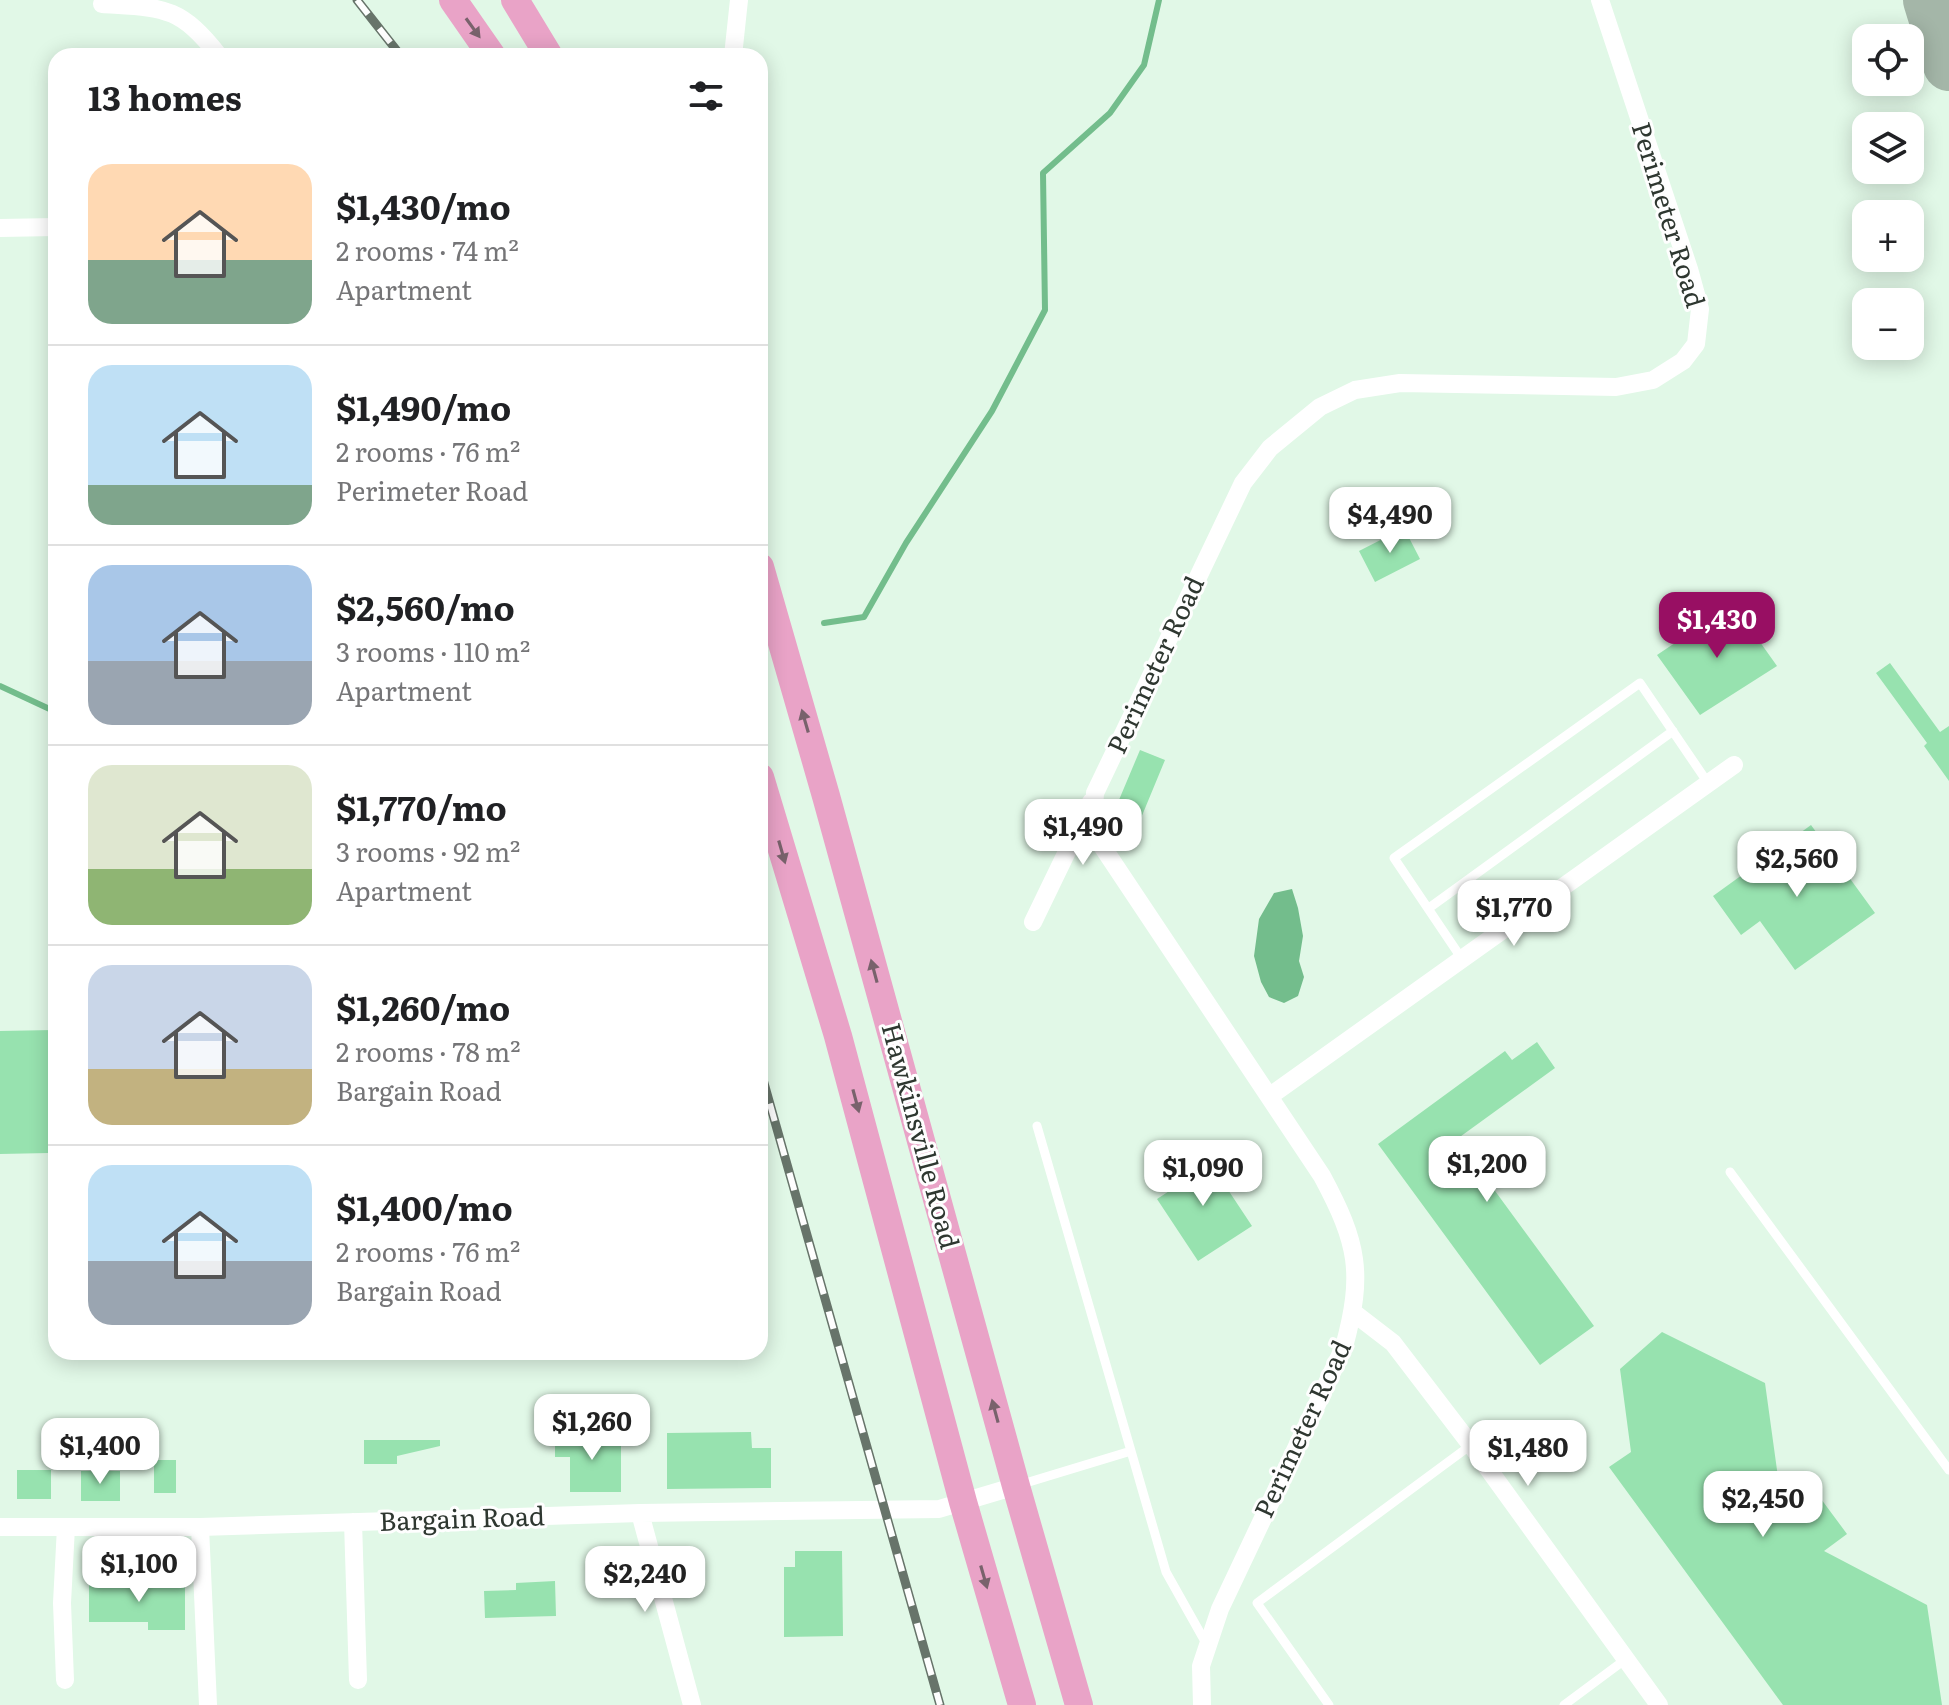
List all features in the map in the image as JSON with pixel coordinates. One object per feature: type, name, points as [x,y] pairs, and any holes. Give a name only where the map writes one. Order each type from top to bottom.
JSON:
[{"type":"main road","points":[[453,0],[486,48]]},
{"type":"main road","points":[[515,0],[544,48]]},
{"type":"main road","name":"Hawkinsville Road","points":[[768,595],[1079,1705]]},
{"type":"main road","name":"Hawkinsville Road","points":[[768,804],[838,1036],[963,1502],[1022,1705]]},
{"type":"street","points":[[734,48],[739,0]]},
{"type":"street","name":"Perimeter Road","points":[[1202,1705],[1201,1666],[1207,1645],[1235,1576],[1344,1347],[1354,1313],[1357,1278],[1350,1236],[1322,1176],[1098,840],[1093,825],[1095,793],[1243,483],[1270,448],[1320,407],[1355,390],[1400,383],[1616,387],[1653,380],[1683,361],[1696,344],[1700,309],[1689,269],[1600,0]]},
{"type":"street","points":[[102,4],[155,8],[187,19],[212,48]]},
{"type":"street","points":[[0,228],[48,227]]},
{"type":"street","points":[[1270,1096],[1734,765]]},
{"type":"street","points":[[1033,922],[1095,793]]},
{"type":"street","points":[[1354,1313],[1393,1343],[1471,1445],[1659,1705]]},
{"type":"street","name":"Bargain Road","points":[[0,1527],[200,1527],[640,1513],[939,1509],[1016,1486]]},
{"type":"street","points":[[640,1513],[692,1705]]},
{"type":"street","points":[[353,1522],[358,1680]]},
{"type":"street","points":[[65,1680],[62,1603],[66,1527]]},
{"type":"street","points":[[200,1527],[208,1705]]},
{"type":"lane","points":[[1462,959],[1394,858],[1640,683],[1709,783]]},
{"type":"lane","points":[[1429,908],[1673,731]]},
{"type":"lane","points":[[1037,1126],[1166,1572],[1207,1645]]},
{"type":"lane","points":[[1730,1172],[1949,1470]]},
{"type":"lane","points":[[1329,1705],[1257,1603],[1471,1445]]},
{"type":"lane","points":[[1016,1486],[1131,1451]]},
{"type":"lane","points":[[1564,1705],[1626,1659]]},
{"type":"shaded area","points":[[1292,889],[1303,936],[1299,961],[1304,977],[1298,996],[1284,1003],[1269,997],[1254,956],[1259,919],[1274,893]]},
{"type":"building","points":[[1404,528],[1420,559],[1375,582],[1359,551]]},
{"type":"building","points":[[1733,604],[1777,666],[1700,715],[1657,655]]},
{"type":"building","points":[[1890,663],[1940,732],[1949,726],[1949,781],[1924,746],[1927,743],[1876,673]]},
{"type":"building","points":[[1140,750],[1165,760],[1141,818],[1116,807]]},
{"type":"building","points":[[1811,825],[1875,913],[1795,970],[1760,921],[1741,935],[1713,896]]},
{"type":"building","points":[[48,1030],[48,1153],[0,1154],[0,1031]]},
{"type":"building","points":[[1537,1042],[1555,1068],[1457,1139],[1594,1326],[1540,1365],[1378,1144],[1505,1051],[1512,1060]]},
{"type":"building","points":[[1203,1152],[1252,1226],[1198,1261],[1157,1199],[1180,1184],[1172,1173]]},
{"type":"building","points":[[1662,1332],[1765,1383],[1781,1499],[1807,1480],[1847,1534],[1824,1551],[1927,1605],[1942,1705],[1783,1705],[1609,1467],[1631,1452],[1620,1369]]},
{"type":"building","points":[[751,1432],[752,1448],[771,1448],[771,1488],[667,1489],[667,1433]]},
{"type":"building","points":[[555,1435],[621,1435],[621,1492],[570,1492],[570,1457],[555,1457]]},
{"type":"building","points":[[364,1440],[440,1440],[440,1446],[397,1456],[397,1464],[364,1464]]},
{"type":"building","points":[[154,1460],[176,1460],[176,1493],[154,1493]]},
{"type":"building","points":[[17,1470],[51,1470],[51,1499],[17,1499]]},
{"type":"building","points":[[81,1471],[120,1471],[120,1501],[81,1501]]},
{"type":"building","points":[[795,1551],[842,1551],[843,1636],[784,1637],[784,1567],[795,1567]]},
{"type":"building","points":[[555,1581],[556,1616],[485,1618],[484,1591],[516,1590],[516,1583]]},
{"type":"building","points":[[89,1582],[185,1585],[185,1630],[148,1630],[148,1622],[89,1622]]},
{"type":"waterway","points":[[824,623],[864,617],[906,543],[992,411],[1045,310],[1043,173],[1110,113],[1144,65],[1159,0]]},
{"type":"waterway","points":[[0,686],[48,708]]},
{"type":"taxiway","points":[[1929,0],[1949,65]]},
{"type":"railway","points":[[357,0],[395,48]]},
{"type":"railway","points":[[768,1097],[940,1705]]}]
